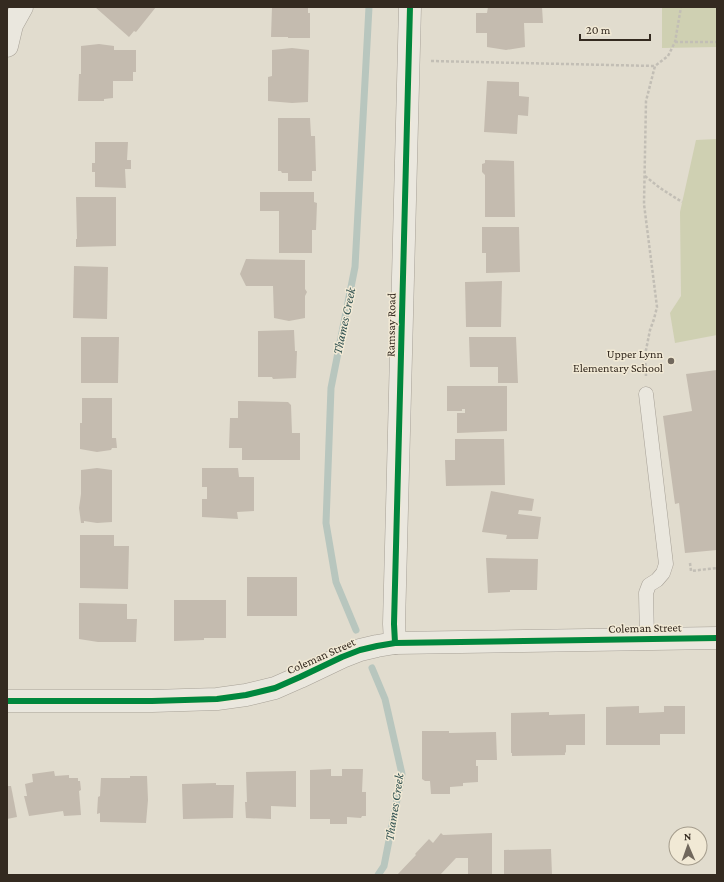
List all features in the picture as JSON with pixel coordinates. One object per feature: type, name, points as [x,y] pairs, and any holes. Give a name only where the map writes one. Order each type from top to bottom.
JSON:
[{"type":"street","points":[[7,46],[12,25],[22,7]]},
{"type":"street","name":"Ramsay Road","points":[[395,643],[394,624],[410,7]]},
{"type":"street","name":"Coleman Street","points":[[7,701],[152,701],[217,699],[246,695],[275,688],[354,652],[395,643],[717,638]]},
{"type":"lane","points":[[646,394],[666,564],[663,573],[657,580],[649,585],[646,593],[647,639]]},
{"type":"path","points":[[409,61],[655,66],[668,56],[675,42],[681,7]]},
{"type":"path","points":[[675,42],[717,42]]},
{"type":"path","points":[[646,394],[645,355],[650,330],[657,307],[644,204],[646,101],[655,66]]},
{"type":"path","points":[[644,176],[682,202]]},
{"type":"path","points":[[690,563],[691,571],[717,568]]},
{"type":"green space","points":[[662,7],[717,7],[717,47],[662,48]]},
{"type":"green space","points":[[717,139],[717,335],[675,343],[670,313],[681,296],[680,212],[696,140]]},
{"type":"building","points":[[95,7],[156,7],[136,32],[134,31],[129,37]]},
{"type":"building","points":[[272,7],[308,7],[308,13],[310,13],[310,38],[271,37]]},
{"type":"building","points":[[488,7],[542,7],[543,23],[524,23],[525,47],[506,50],[487,47],[487,33],[476,33],[476,13],[487,13]]},
{"type":"building","points":[[99,44],[114,46],[114,50],[136,50],[136,72],[133,72],[133,81],[113,81],[113,98],[104,99],[104,101],[78,101],[79,74],[81,74],[81,46]]},
{"type":"building","points":[[292,48],[309,50],[308,102],[292,103],[268,101],[268,77],[272,76],[272,50]]},
{"type":"building","points":[[487,81],[519,82],[519,96],[529,97],[528,116],[518,115],[517,134],[484,132]]},
{"type":"building","points":[[278,118],[310,118],[311,136],[315,136],[316,171],[312,171],[312,181],[288,181],[288,173],[278,171]]},
{"type":"building","points":[[95,142],[128,142],[127,160],[131,160],[131,169],[125,169],[126,188],[95,187],[95,172],[92,172],[92,163],[95,163]]},
{"type":"building","points":[[485,160],[514,161],[515,217],[485,217],[485,175],[482,172],[482,164],[485,163]]},
{"type":"building","points":[[260,192],[314,192],[314,202],[317,203],[316,230],[312,230],[312,253],[279,253],[279,211],[260,211]]},
{"type":"building","points":[[76,197],[116,197],[116,246],[76,247]]},
{"type":"building","points":[[482,227],[519,227],[520,272],[486,273],[486,253],[482,253]]},
{"type":"building","points":[[246,259],[305,260],[305,289],[307,292],[305,296],[305,318],[289,321],[274,318],[273,286],[246,286],[240,274]]},
{"type":"building","points":[[74,266],[108,267],[107,319],[73,318]]},
{"type":"building","points":[[502,281],[501,327],[466,327],[465,282]]},
{"type":"building","points":[[294,330],[295,351],[297,351],[296,378],[273,379],[272,377],[258,377],[258,331]]},
{"type":"building","points":[[81,337],[119,337],[118,383],[81,383]]},
{"type":"building","points":[[469,337],[516,337],[518,383],[498,383],[498,367],[470,367]]},
{"type":"building","points":[[717,370],[717,550],[685,553],[679,503],[675,504],[663,416],[692,411],[686,374]]},
{"type":"building","points":[[447,386],[507,386],[507,431],[457,433],[457,413],[465,413],[465,409],[462,409],[462,411],[447,411]]},
{"type":"building","points":[[82,398],[112,398],[112,438],[116,438],[117,448],[97,452],[80,449]]},
{"type":"building","points":[[238,401],[288,402],[291,405],[292,433],[300,433],[300,460],[242,460],[242,448],[229,448],[230,418],[238,418]]},
{"type":"building","points":[[455,439],[504,439],[505,485],[446,486],[445,460],[455,460]]},
{"type":"building","points":[[97,468],[112,470],[112,522],[97,523],[84,521],[84,523],[81,523],[79,508],[81,494],[81,470]]},
{"type":"building","points":[[202,468],[238,468],[239,477],[254,477],[254,511],[237,512],[238,519],[202,517],[202,499],[207,499],[207,487],[202,487]]},
{"type":"building","points":[[491,491],[534,499],[532,511],[519,510],[518,514],[541,517],[538,539],[506,539],[507,535],[482,532]]},
{"type":"building","points":[[80,535],[114,535],[114,546],[129,546],[128,589],[80,588]]},
{"type":"building","points":[[486,558],[538,559],[537,590],[510,590],[510,592],[488,593]]},
{"type":"building","points":[[247,577],[297,577],[297,616],[247,616]]},
{"type":"building","points":[[174,600],[226,600],[226,638],[204,638],[204,640],[174,641]]},
{"type":"building","points":[[79,603],[127,604],[127,619],[137,619],[136,642],[98,642],[79,639]]},
{"type":"building","points":[[639,706],[639,713],[664,712],[664,706],[685,706],[685,734],[660,734],[660,745],[606,745],[606,707]]},
{"type":"building","points":[[549,712],[549,715],[585,714],[585,745],[566,745],[565,755],[512,756],[511,713]]},
{"type":"building","points":[[422,731],[449,731],[449,733],[496,732],[497,760],[476,760],[476,766],[478,766],[478,782],[463,783],[463,786],[450,787],[450,794],[431,794],[430,781],[425,781],[422,779]]},
{"type":"building","points":[[331,769],[331,776],[342,776],[342,769],[363,769],[362,792],[366,792],[366,816],[362,816],[361,818],[347,817],[347,824],[330,824],[330,819],[310,819],[310,770]]},
{"type":"building","points":[[54,771],[55,776],[69,775],[69,778],[78,778],[78,781],[80,781],[81,790],[79,791],[81,815],[64,816],[63,811],[29,816],[24,796],[27,796],[25,784],[33,782],[32,774]]},
{"type":"building","points":[[296,771],[296,807],[271,806],[271,819],[246,818],[246,772]]},
{"type":"building","points":[[130,776],[147,776],[148,800],[146,823],[100,822],[100,813],[97,814],[101,778],[130,778]]},
{"type":"building","points":[[216,783],[216,785],[234,785],[233,818],[183,819],[182,784]]},
{"type":"building","points":[[7,786],[11,786],[17,817],[7,819]]},
{"type":"building","points":[[441,833],[443,835],[492,833],[492,875],[468,875],[468,858],[456,858],[440,875],[397,875],[429,839],[433,843]]},
{"type":"building","points":[[551,849],[552,875],[504,875],[504,850]]},
{"type":"waterway","name":"Thames Creek","points":[[356,630],[336,582],[326,523],[331,388],[355,267],[369,7]]},
{"type":"waterway","name":"Thames Creek","points":[[372,668],[385,699],[402,774],[384,866],[378,875]]},
{"type":"cycle path","points":[[395,643],[394,624],[410,7]]},
{"type":"cycle path","points":[[7,701],[152,701],[217,699],[246,695],[275,688],[360,650],[395,643],[717,638]]},
{"type":"place","name":"Upper Lynn Elementary School","points":[[671,361]]}]
